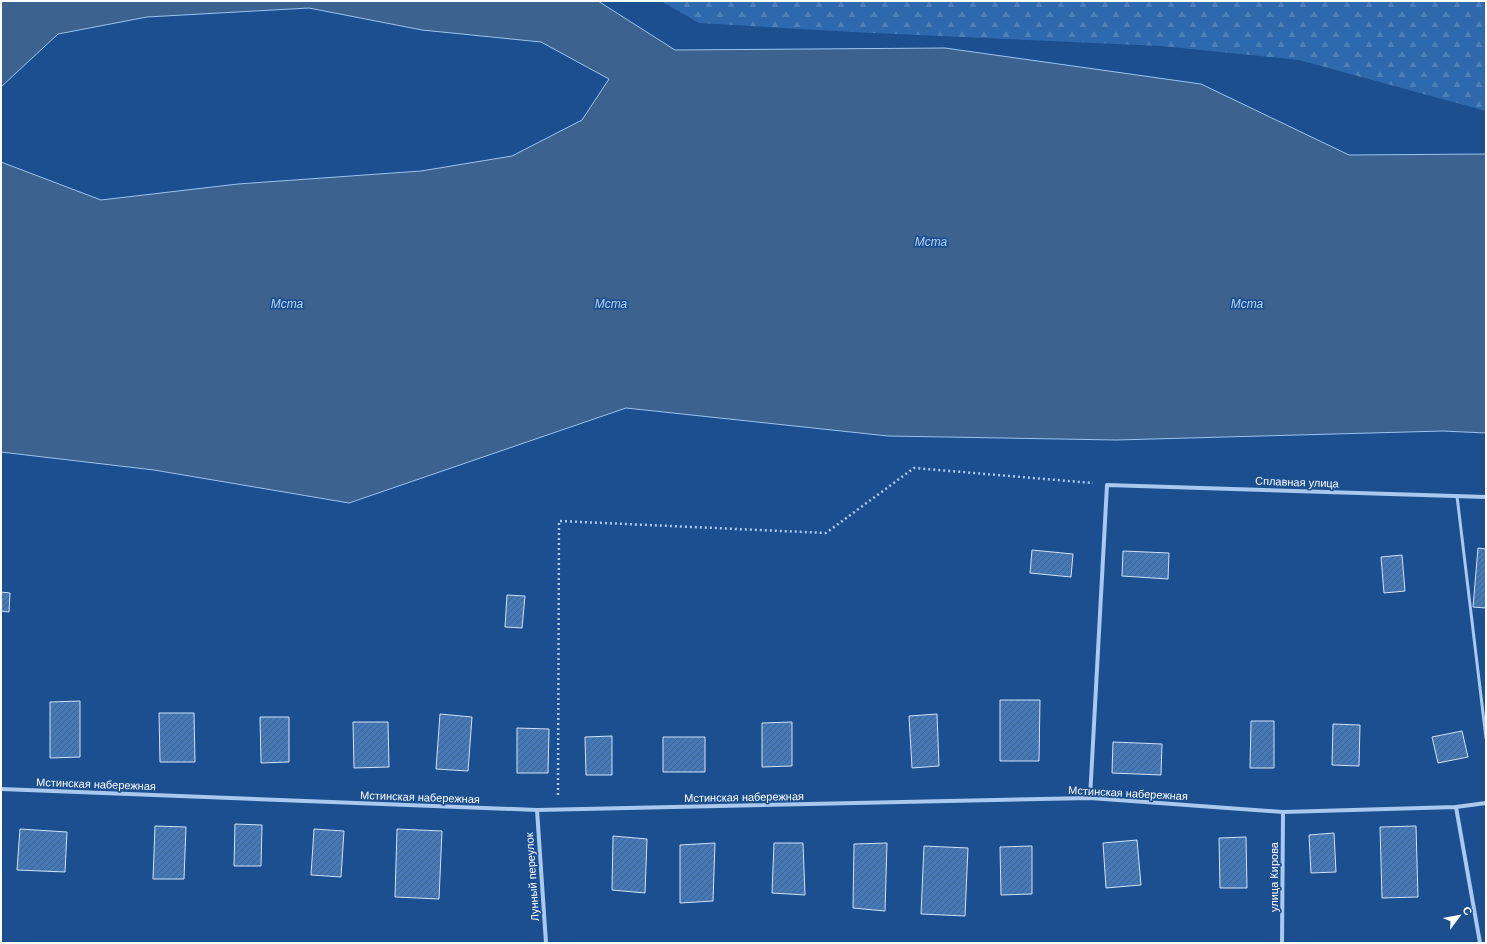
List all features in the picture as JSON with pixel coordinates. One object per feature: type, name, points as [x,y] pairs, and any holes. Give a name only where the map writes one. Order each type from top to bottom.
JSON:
[{"type":"street","name":"Сплавная улица","points":[[1107,485],[1486,496]]},
{"type":"street","points":[[1090,798],[1107,485]]},
{"type":"street","name":"Мстинская набережная","points":[[1,789],[536,810],[1090,798],[1283,812],[1456,807],[1486,804]]},
{"type":"street","points":[[1456,807],[1480,943]]},
{"type":"street","name":"Лунный переулок","points":[[536,810],[546,943]]},
{"type":"street","name":"улица Кирова","points":[[1282,943],[1283,812]]},
{"type":"lane","points":[[1457,496],[1486,738]]},
{"type":"path","points":[[558,810],[559,521],[826,533],[914,468],[1107,485]]},
{"type":"green space","points":[[661,1],[1486,1],[1486,111],[1299,60],[1161,46],[852,32],[699,23]]},
{"type":"water","name":"Мста","points":[[1,1],[598,1],[675,50],[945,48],[1201,84],[1349,155],[1486,154],[1486,433],[1443,431],[1116,440],[888,436],[626,408],[349,503],[154,470],[1,452],[1,162],[101,200],[238,184],[421,171],[512,156],[582,120],[609,79],[541,42],[422,30],[309,8],[147,17],[58,34],[1,87]]},
{"type":"building","points":[[1478,548],[1486,549],[1486,608],[1473,607]]},
{"type":"building","points":[[1032,550],[1073,554],[1071,577],[1030,573]]},
{"type":"building","points":[[1123,551],[1169,553],[1168,579],[1122,576]]},
{"type":"building","points":[[1402,555],[1405,591],[1384,593],[1381,557]]},
{"type":"building","points":[[1,592],[10,593],[9,612],[1,611]]},
{"type":"building","points":[[507,595],[525,596],[522,628],[505,627]]},
{"type":"building","points":[[1000,700],[1040,700],[1039,761],[1000,761]]},
{"type":"building","points":[[80,701],[80,757],[50,758],[50,702]]},
{"type":"building","points":[[159,713],[194,713],[195,762],[160,762]]},
{"type":"building","points":[[440,714],[472,717],[468,771],[436,769]]},
{"type":"building","points":[[937,714],[939,766],[912,768],[909,716]]},
{"type":"building","points":[[260,717],[289,717],[289,762],[261,763]]},
{"type":"building","points":[[1251,721],[1274,721],[1274,768],[1250,768]]},
{"type":"building","points":[[353,722],[388,722],[389,767],[354,768]]},
{"type":"building","points":[[792,722],[792,766],[762,767],[762,723]]},
{"type":"building","points":[[1333,724],[1360,725],[1359,766],[1332,765]]},
{"type":"building","points":[[517,728],[549,729],[548,773],[517,773]]},
{"type":"building","points":[[1462,731],[1468,757],[1438,763],[1432,737]]},
{"type":"building","points":[[612,736],[612,775],[586,775],[585,737]]},
{"type":"building","points":[[663,737],[705,737],[705,772],[663,772]]},
{"type":"building","points":[[1113,742],[1162,744],[1161,775],[1112,773]]},
{"type":"building","points":[[235,824],[262,825],[261,866],[234,866]]},
{"type":"building","points":[[155,826],[186,827],[184,879],[153,879]]},
{"type":"building","points":[[1416,826],[1418,897],[1382,898],[1380,827]]},
{"type":"building","points":[[20,829],[67,832],[65,872],[17,870]]},
{"type":"building","points":[[314,829],[344,831],[341,877],[311,875]]},
{"type":"building","points":[[397,829],[442,831],[439,899],[395,897]]},
{"type":"building","points":[[1334,833],[1336,872],[1311,873],[1309,835]]},
{"type":"building","points":[[613,836],[647,839],[645,893],[612,890]]},
{"type":"building","points":[[1246,837],[1247,888],[1220,888],[1219,838]]},
{"type":"building","points":[[1137,840],[1141,885],[1106,888],[1103,843]]},
{"type":"building","points":[[715,843],[713,901],[680,903],[680,845]]},
{"type":"building","points":[[774,843],[803,843],[805,895],[772,893]]},
{"type":"building","points":[[887,843],[885,911],[853,908],[854,844]]},
{"type":"building","points":[[924,846],[968,848],[965,916],[921,914]]},
{"type":"building","points":[[1032,846],[1032,894],[1001,895],[1000,847]]}]
